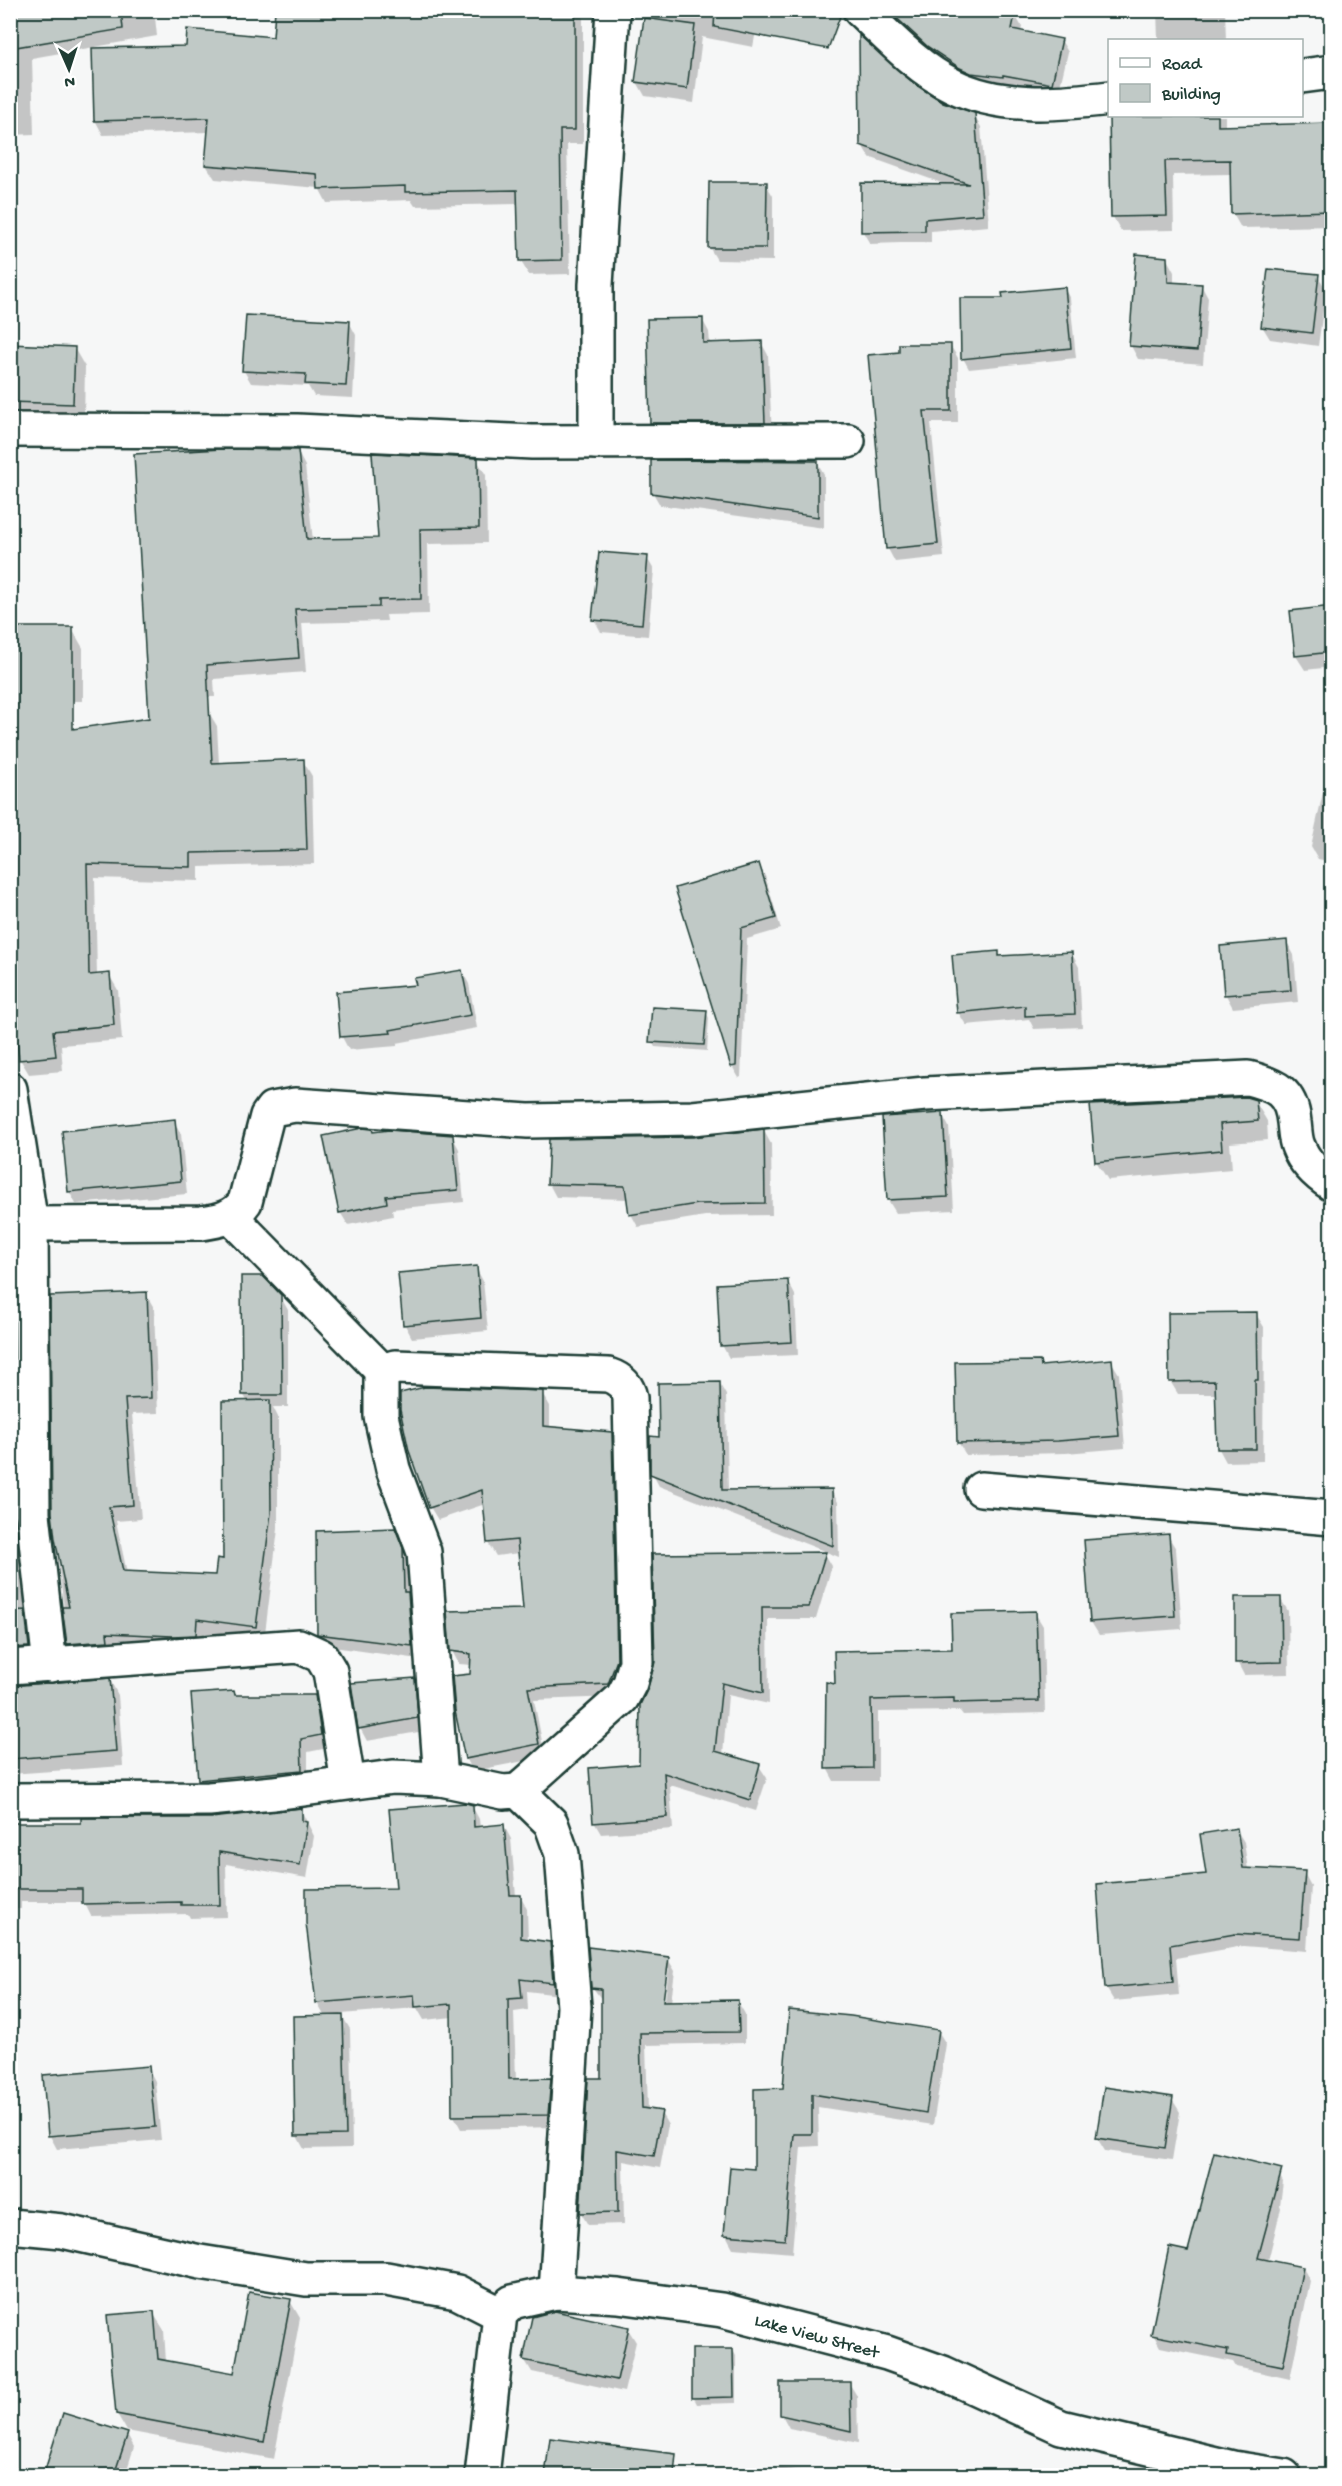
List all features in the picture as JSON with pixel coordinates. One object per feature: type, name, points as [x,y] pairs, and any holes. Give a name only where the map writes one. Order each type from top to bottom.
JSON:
[{"type":"street","points":[[596,442],[596,285],[613,10]]},
{"type":"street","points":[[860,10],[915,60],[952,85],[980,95],[1024,102],[1108,98]]},
{"type":"street","points":[[1303,76],[1332,72]]},
{"type":"street","points":[[10,430],[297,431],[532,442],[848,441]]},
{"type":"street","points":[[21,1227],[201,1223],[230,1216],[238,1211],[245,1202],[267,1116],[273,1109],[295,1105],[528,1120],[693,1118],[925,1094],[1248,1078],[1269,1083],[1284,1094],[1293,1108],[1297,1144],[1312,1167],[1332,1184]]},
{"type":"street","points":[[10,1089],[21,1227],[22,1516],[50,1665]]},
{"type":"street","points":[[230,1216],[384,1373]]},
{"type":"street","points":[[10,1800],[209,1799],[393,1777],[441,1779],[503,1792],[518,1791],[622,1698],[630,1683],[636,1662],[629,1393],[627,1387],[616,1377],[395,1367],[384,1373],[381,1378],[381,1416],[393,1469],[424,1552],[441,1779]]},
{"type":"street","points":[[981,1489],[1332,1518]]},
{"type":"street","points":[[10,1667],[298,1646],[321,1656],[330,1671],[348,1782]]},
{"type":"street","points":[[518,1791],[551,1823],[562,1854],[566,1901],[574,2007],[556,2292]]},
{"type":"street","points":[[10,2226],[62,2231],[200,2262],[306,2279],[386,2279],[457,2292],[500,2314],[482,2475]]},
{"type":"street","name":"Lake View Street","points":[[500,2314],[512,2302],[556,2292],[618,2295],[722,2310],[887,2353],[943,2373],[1061,2427],[1232,2472],[1284,2475]]},
{"type":"building","points":[[10,10],[121,10],[123,29],[10,48]]},
{"type":"building","points":[[275,10],[575,10],[575,130],[560,130],[562,260],[519,261],[517,190],[405,192],[405,186],[318,189],[317,174],[205,165],[209,118],[94,121],[92,48],[186,46],[187,29],[273,37]]},
{"type":"building","points":[[715,10],[842,11],[828,49],[714,27]]},
{"type":"building","points":[[888,10],[1016,10],[1012,29],[1062,39],[1052,84],[1003,75],[1003,77],[971,73],[927,46]]},
{"type":"building","points":[[644,18],[695,25],[687,89],[635,82]]},
{"type":"building","points":[[859,35],[916,85],[943,102],[975,113],[983,214],[925,219],[925,231],[861,232],[861,183],[969,184],[860,145]]},
{"type":"building","points":[[1109,117],[1218,117],[1218,126],[1332,123],[1332,211],[1231,214],[1230,160],[1165,161],[1167,216],[1111,217]]},
{"type":"building","points":[[709,182],[767,182],[766,248],[708,248]]},
{"type":"building","points":[[1136,254],[1167,257],[1168,282],[1202,284],[1197,351],[1129,346]]},
{"type":"building","points":[[1268,269],[1319,274],[1312,333],[1261,327]]},
{"type":"building","points":[[1065,287],[1071,348],[961,359],[960,298],[1003,298],[1002,293]]},
{"type":"building","points":[[246,315],[350,321],[346,386],[305,384],[306,374],[242,371]]},
{"type":"building","points":[[703,318],[703,343],[762,341],[765,423],[650,423],[647,319]]},
{"type":"building","points":[[10,344],[75,347],[73,404],[10,402]]},
{"type":"building","points":[[899,344],[951,344],[951,411],[924,411],[938,544],[886,549],[868,355],[899,352]]},
{"type":"building","points":[[222,449],[298,450],[307,539],[378,538],[372,453],[478,458],[479,528],[420,529],[421,599],[379,600],[379,607],[295,609],[299,658],[207,665],[212,763],[304,759],[307,850],[191,853],[191,867],[87,864],[89,975],[110,973],[114,1025],[53,1031],[56,1056],[19,1060],[10,969],[10,627],[73,627],[73,729],[149,718],[134,454]]},
{"type":"building","points":[[651,460],[818,461],[818,517],[651,493]]},
{"type":"building","points":[[599,552],[648,556],[642,624],[592,620]]},
{"type":"building","points":[[1332,606],[1332,652],[1295,656],[1290,611]]},
{"type":"building","points":[[759,863],[776,918],[741,928],[736,1066],[731,1067],[675,888]]},
{"type":"building","points":[[1287,940],[1291,990],[1224,995],[1220,946]]},
{"type":"building","points":[[999,951],[999,956],[1072,952],[1075,1014],[1025,1016],[1025,1006],[957,1013],[952,955]]},
{"type":"building","points":[[462,970],[471,1015],[390,1030],[391,1033],[340,1037],[336,992],[416,985],[414,978]]},
{"type":"building","points":[[652,1007],[707,1010],[704,1045],[649,1042]]},
{"type":"building","points":[[1246,1097],[1256,1100],[1258,1121],[1220,1124],[1222,1150],[1095,1162],[1090,1105]]},
{"type":"building","points":[[943,1113],[948,1197],[887,1200],[882,1117]]},
{"type":"building","points":[[175,1119],[181,1181],[68,1192],[62,1131]]},
{"type":"building","points":[[362,1128],[372,1129],[373,1132],[389,1130],[453,1135],[458,1190],[386,1196],[387,1203],[339,1213],[323,1136]]},
{"type":"building","points":[[764,1129],[765,1203],[697,1204],[629,1215],[625,1186],[547,1184],[549,1139],[693,1137]]},
{"type":"building","points":[[477,1266],[481,1318],[403,1325],[398,1273]]},
{"type":"building","points":[[241,1276],[263,1276],[281,1295],[282,1395],[242,1395]]},
{"type":"building","points":[[788,1280],[792,1342],[720,1346],[717,1284]]},
{"type":"building","points":[[147,1292],[151,1398],[125,1399],[133,1505],[109,1507],[123,1571],[215,1575],[217,1558],[223,1559],[222,1401],[270,1400],[271,1513],[256,1627],[197,1619],[196,1635],[107,1633],[108,1641],[67,1644],[62,1607],[69,1607],[52,1513],[50,1296]]},
{"type":"building","points":[[1257,1312],[1256,1449],[1217,1449],[1215,1381],[1169,1382],[1168,1313]]},
{"type":"building","points":[[1112,1359],[1119,1436],[1058,1441],[957,1443],[955,1362],[1040,1361],[1041,1366]]},
{"type":"building","points":[[720,1382],[722,1490],[832,1489],[833,1546],[650,1474],[650,1436],[659,1437],[658,1383]]},
{"type":"building","points":[[425,1387],[543,1391],[543,1426],[612,1432],[617,1660],[608,1684],[528,1688],[539,1744],[465,1759],[455,1711],[452,1676],[470,1674],[471,1654],[450,1651],[447,1611],[523,1609],[517,1540],[487,1543],[482,1490],[429,1508],[409,1451],[400,1410],[400,1393]]},
{"type":"building","points":[[395,1528],[403,1548],[404,1592],[408,1592],[412,1646],[317,1634],[316,1531]]},
{"type":"building","points":[[1169,1534],[1175,1616],[1090,1622],[1084,1540]]},
{"type":"building","points":[[826,1552],[809,1607],[762,1607],[763,1693],[722,1683],[715,1751],[760,1764],[750,1800],[664,1773],[667,1817],[593,1823],[589,1768],[639,1764],[640,1705],[648,1688],[655,1662],[652,1554]]},
{"type":"building","points":[[1235,1597],[1281,1597],[1282,1662],[1235,1663]]},
{"type":"building","points":[[25,1610],[29,1647],[10,1648],[10,1611]]},
{"type":"building","points":[[1036,1611],[1039,1701],[954,1703],[954,1698],[871,1700],[872,1768],[825,1769],[826,1682],[835,1684],[834,1651],[952,1649],[951,1613]]},
{"type":"building","points":[[110,1678],[116,1751],[10,1759],[10,1686]]},
{"type":"building","points":[[415,1678],[418,1718],[358,1729],[351,1683]]},
{"type":"building","points":[[234,1691],[235,1695],[315,1695],[321,1735],[301,1739],[302,1770],[198,1780],[191,1694]]},
{"type":"building","points":[[466,1803],[473,1805],[474,1827],[504,1824],[510,1895],[521,1895],[521,1938],[550,1942],[553,1983],[520,1979],[522,1998],[508,1999],[509,2079],[551,2078],[548,2115],[452,2116],[451,2004],[415,2007],[414,1995],[316,2003],[306,1923],[306,1889],[396,1888],[389,1809]]},
{"type":"building","points":[[302,1808],[302,1821],[307,1822],[300,1865],[219,1852],[220,1905],[181,1905],[181,1902],[82,1904],[82,1889],[10,1889],[10,1823],[81,1823],[81,1818],[211,1818]]},
{"type":"building","points":[[1237,1828],[1243,1868],[1305,1871],[1300,1938],[1235,1934],[1170,1945],[1173,1982],[1105,1988],[1097,1884],[1206,1874],[1200,1834]]},
{"type":"building","points":[[588,1947],[669,1957],[663,2001],[738,2000],[739,2032],[640,2033],[642,2108],[662,2111],[654,2156],[617,2150],[618,2212],[580,2213],[588,2078],[601,2078],[601,1989],[591,1988]]},
{"type":"building","points":[[789,2010],[851,2016],[939,2030],[926,2113],[812,2094],[812,2134],[794,2134],[785,2240],[724,2235],[730,2167],[754,2169],[754,2089],[783,2088]]},
{"type":"building","points":[[343,2015],[346,2135],[295,2136],[293,2016]]},
{"type":"building","points":[[149,2066],[155,2127],[48,2136],[43,2075]]},
{"type":"building","points":[[1104,2087],[1173,2097],[1165,2148],[1096,2138]]},
{"type":"building","points":[[1214,2152],[1282,2169],[1258,2258],[1303,2267],[1283,2366],[1227,2355],[1228,2350],[1151,2335],[1169,2247],[1188,2251]]},
{"type":"building","points":[[249,2292],[291,2299],[264,2442],[116,2414],[107,2315],[154,2311],[158,2359],[234,2373]]},
{"type":"building","points":[[555,2311],[629,2327],[617,2380],[523,2360],[532,2317]]},
{"type":"building","points":[[692,2349],[733,2349],[734,2397],[692,2398]]},
{"type":"building","points":[[780,2382],[850,2382],[851,2431],[780,2415]]},
{"type":"building","points":[[63,2413],[128,2433],[114,2475],[63,2475],[45,2470]]},
{"type":"building","points":[[550,2438],[676,2454],[674,2475],[545,2475]]}]
